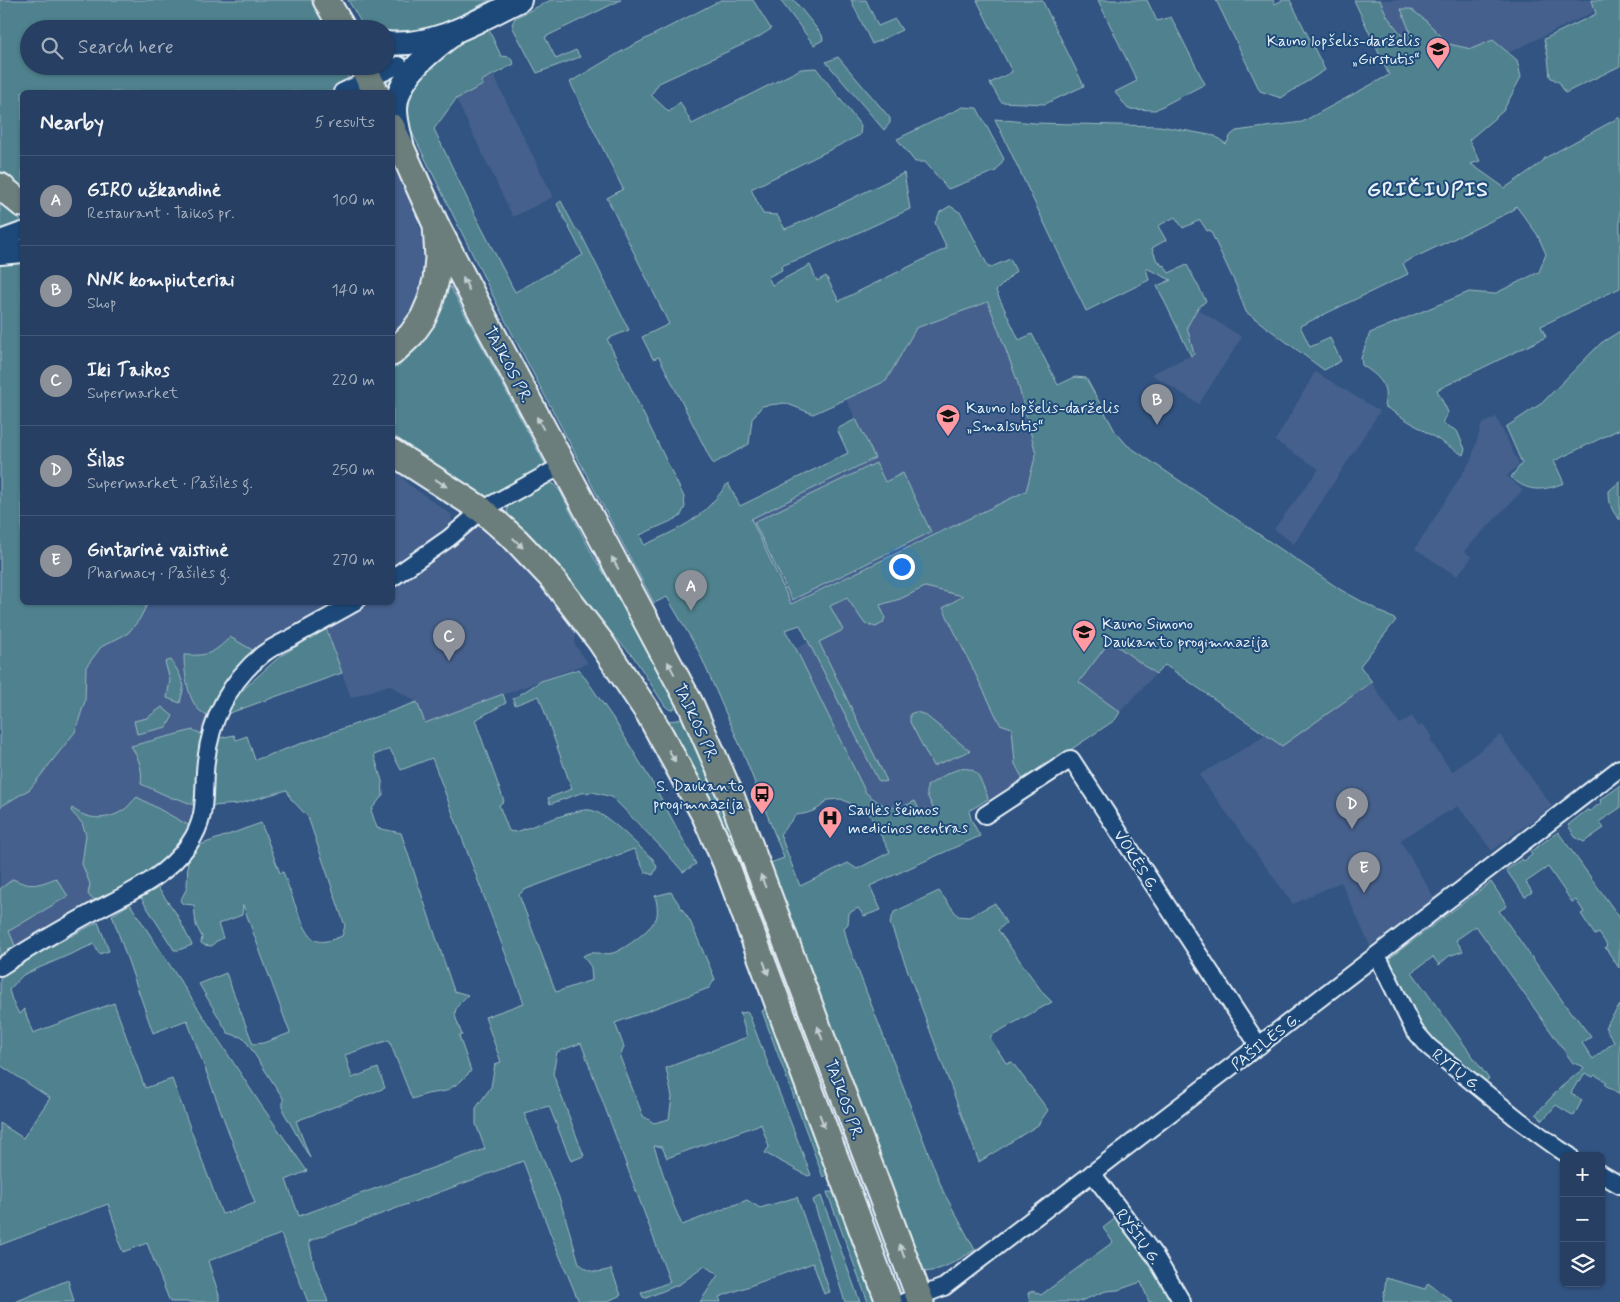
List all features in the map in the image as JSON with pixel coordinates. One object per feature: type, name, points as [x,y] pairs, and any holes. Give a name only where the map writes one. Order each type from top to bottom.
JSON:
[{"type":"main road","points":[[397,136],[396,109],[404,71],[456,32],[520,0]]},
{"type":"main road","points":[[395,43],[424,40],[456,32]]},
{"type":"main road","name":"TAIKOS PR.","points":[[397,136],[436,225],[488,327],[691,705],[732,798],[914,1300]]},
{"type":"main road","points":[[0,186],[20,202]]},
{"type":"main road","points":[[395,350],[411,335],[430,302],[436,280],[438,258],[436,225]]},
{"type":"main road","points":[[0,253],[20,251]]},
{"type":"main road","name":"TAIKOS PR.","points":[[395,454],[482,510],[516,540],[551,577],[600,641],[649,714],[705,816],[725,861],[889,1302]]},
{"type":"main road","points":[[649,714],[671,715],[691,705]]},
{"type":"street","points":[[395,53],[404,71],[395,73]]},
{"type":"street","points":[[346,90],[369,80],[388,75]]},
{"type":"street","points":[[0,239],[20,232]]},
{"type":"street","points":[[395,576],[450,538],[482,510],[563,466]]},
{"type":"street","points":[[0,968],[88,914],[131,893],[161,874],[172,864],[188,845],[202,820],[208,746],[215,720],[228,693],[264,653],[351,605]]},
{"type":"street","name":"VOKĖS G.","points":[[985,815],[1071,759],[1259,1046]]},
{"type":"street","name":"PAŠILĖS G.","points":[[914,1300],[944,1287],[1620,768]]},
{"type":"street","name":"RYTŲ G.","points":[[1377,955],[1414,1030],[1429,1047],[1519,1120],[1564,1152]]},
{"type":"street","name":"RYŠIŲ G.","points":[[1092,1174],[1155,1256],[1182,1302]]},
{"type":"street","points":[[1605,1177],[1620,1186]]},
{"type":"shaded area","name":"Kauno lopšelis-darželis „Girstutis“","points":[[1371,0],[1618,0],[1419,96]]},
{"type":"shaded area","points":[[493,74],[553,197],[513,217],[456,99],[483,86],[481,81]]},
{"type":"shaded area","points":[[395,170],[410,202],[425,242],[427,278],[422,301],[395,336]]},
{"type":"shaded area","name":"Kauno lopšelis-darželis „Smalsutis“","points":[[988,302],[1017,380],[1036,454],[1026,491],[790,604],[751,519],[875,458],[846,399],[886,381],[916,328]]},
{"type":"shaded area","points":[[1197,309],[1242,337],[1199,404],[1151,374],[1194,354],[1187,327]]},
{"type":"shaded area","points":[[1315,372],[1380,411],[1294,544],[1274,529],[1319,469],[1275,441]]},
{"type":"shaded area","points":[[1496,417],[1519,464],[1507,476],[1523,490],[1464,551],[1472,557],[1457,576],[1415,549],[1471,460],[1482,424]]},
{"type":"shaded area","name":"Kauno Simono Daukanto progimnazija","points":[[1127,445],[1341,590],[1396,620],[1360,666],[1400,724],[1412,716],[1419,727],[1423,724],[1432,737],[1430,740],[1452,772],[1500,735],[1552,806],[1492,851],[1458,806],[1400,840],[1435,899],[1370,946],[1341,882],[1293,904],[1199,775],[1268,734],[1165,664],[1120,712],[1115,720],[1024,781],[969,810],[971,819],[896,856],[796,649],[813,639],[803,619]]},
{"type":"shaded area","points":[[395,468],[407,483],[452,515],[451,522],[395,567]]},
{"type":"shaded area","points":[[480,527],[514,559],[576,631],[575,645],[588,663],[425,724],[417,702],[389,685],[351,698],[326,628],[366,605],[395,605],[395,587],[464,535]]},
{"type":"shaded area","points":[[147,605],[341,605],[267,644],[242,663],[220,689],[210,715],[198,811],[192,830],[149,875],[16,948],[0,915],[0,807],[30,789],[85,701],[86,667],[101,647],[128,633],[139,620]]},
{"type":"green space","points":[[0,0],[312,0],[323,20],[20,20],[20,75],[347,75],[354,90],[20,90],[20,188],[0,173]]},
{"type":"green space","points":[[348,0],[490,0],[437,28],[395,37],[395,20],[360,20]]},
{"type":"green space","points":[[551,0],[621,0],[545,37],[556,59],[576,50],[580,57],[537,73],[512,24],[515,18]]},
{"type":"green space","points":[[721,0],[753,0],[771,29],[757,38],[659,83],[651,95],[669,112],[680,102],[692,124],[801,69],[816,68],[861,126],[860,135],[751,189],[763,214],[777,215],[785,229],[904,173],[910,209],[781,266],[782,270],[768,277],[772,285],[810,265],[817,281],[826,276],[839,301],[947,248],[935,223],[940,212],[950,206],[961,213],[989,268],[1010,259],[1016,271],[996,291],[1019,340],[1032,334],[1058,385],[1075,377],[1086,378],[1115,431],[1127,445],[1341,590],[1396,620],[1360,666],[1372,682],[1282,746],[1165,665],[1156,674],[1110,641],[1079,682],[1120,712],[1115,720],[1024,781],[1015,764],[1012,728],[1000,724],[943,608],[963,596],[925,587],[900,599],[880,605],[885,617],[883,623],[876,627],[865,624],[847,598],[830,606],[843,630],[819,642],[887,781],[882,782],[878,780],[800,625],[785,630],[866,793],[889,807],[901,807],[915,801],[922,816],[934,810],[927,795],[927,786],[945,775],[959,769],[965,769],[972,770],[977,774],[988,799],[969,811],[980,836],[870,886],[881,910],[864,916],[858,908],[849,913],[848,924],[844,928],[848,944],[943,1191],[975,1250],[936,1270],[922,1272],[886,1172],[782,900],[770,863],[784,858],[742,750],[699,652],[667,597],[654,603],[504,318],[407,122],[405,115],[410,88],[444,50],[489,30],[501,56],[510,57],[514,64],[481,81],[483,85],[456,99],[434,129],[475,215],[515,292],[583,255],[557,204],[561,201],[575,228],[580,232],[629,330],[607,339],[684,497],[685,507],[680,517],[640,535],[644,545],[680,528],[696,517],[711,504],[728,483],[740,506],[848,453],[837,429],[856,419],[875,458],[751,519],[791,604],[1026,491],[1036,454],[1017,380],[988,302],[916,328],[886,381],[813,414],[785,403],[762,406],[752,419],[749,444],[713,464],[659,357],[653,359],[642,337],[669,324],[607,198],[623,189],[570,82],[624,50]],"holes":[[[841,799],[868,812],[890,852],[857,869],[848,863],[800,886],[780,834],[796,815],[813,811],[827,800]]]},
{"type":"green space","points":[[780,0],[794,0],[822,35],[823,40],[814,45]]},
{"type":"green space","points":[[851,0],[866,0],[878,26],[895,19],[902,30],[872,44]]},
{"type":"green space","points":[[977,0],[1042,0],[1084,86],[1045,104],[1001,102],[990,83],[1012,72]]},
{"type":"green space","points":[[1098,0],[1147,0],[1157,21],[1171,17],[1205,84],[1155,110],[1128,109],[1115,92],[1137,81]]},
{"type":"green space","points":[[1216,0],[1273,0],[1275,4],[1283,0],[1290,0],[1325,70],[1281,98],[1260,91]]},
{"type":"green space","points":[[1354,0],[1380,0],[1387,16],[1404,38],[1410,32],[1401,9],[1411,9],[1449,44],[1471,49],[1493,40],[1517,60],[1521,77],[1503,111],[1469,140],[1480,161],[1471,164],[1505,188],[1541,163],[1545,158],[1620,117],[1620,288],[1541,326],[1546,337],[1437,390],[1448,412],[1442,423],[1457,431],[1465,449],[1463,455],[1384,406],[1384,387],[1378,377],[1362,365],[1361,358],[1370,333],[1469,292],[1494,294],[1539,272],[1546,254],[1537,234],[1516,206],[1512,211],[1403,263],[1408,274],[1300,326],[1310,347],[1330,338],[1341,361],[1324,370],[1246,312],[1236,285],[1210,230],[1207,231],[1200,220],[1183,228],[1175,217],[1158,226],[1166,240],[1152,248],[1157,261],[1162,266],[1164,265],[1169,273],[1187,265],[1206,301],[1197,309],[1187,327],[1194,354],[1191,356],[1157,286],[1171,280],[1146,268],[1149,280],[1086,311],[995,119],[1034,123],[1160,126],[1215,136],[1226,144],[1231,135],[1236,131],[1302,122],[1389,75]]},
{"type":"green space","points":[[1592,0],[1620,0],[1620,66],[1565,93],[1560,83],[1550,77],[1544,39],[1596,14]]},
{"type":"green space","points":[[424,47],[392,90],[384,75],[395,75],[395,50]]},
{"type":"green space","points":[[838,57],[890,118],[890,123],[884,130],[826,62]]},
{"type":"green space","points":[[963,107],[977,108],[1004,159],[996,171],[948,189],[925,162],[915,162],[897,139]]},
{"type":"green space","points":[[0,202],[20,219],[20,244],[0,245]]},
{"type":"green space","points":[[20,260],[20,605],[147,605],[139,620],[128,633],[101,647],[86,667],[85,701],[75,732],[30,789],[0,807],[0,261]]},
{"type":"green space","points":[[450,286],[546,466],[485,499],[395,436],[395,366],[414,351],[433,326]]},
{"type":"green space","points":[[1620,331],[1620,429],[1554,461],[1564,483],[1549,488],[1536,489],[1517,482],[1511,477],[1522,463],[1506,427],[1542,403],[1601,343]]},
{"type":"green space","points":[[876,463],[885,482],[903,473],[931,532],[792,600],[754,522]]},
{"type":"green space","points":[[1620,481],[1620,520],[1611,507],[1609,491]]},
{"type":"green space","points":[[547,482],[554,484],[560,491],[594,558],[642,631],[677,701],[674,709],[670,710],[665,706],[633,656],[596,617],[558,568],[509,517],[507,511],[508,504]]},
{"type":"green space","points":[[326,628],[342,673],[227,714],[235,697],[279,657]]},
{"type":"green space","points":[[230,637],[256,652],[242,663],[220,689],[210,715],[203,713],[192,700],[189,691],[186,681],[184,655],[210,653]]},
{"type":"green space","points":[[171,660],[184,686],[180,703],[167,698],[170,680],[165,662]]},
{"type":"green space","points":[[579,669],[615,721],[656,789],[696,864],[683,872],[612,797],[593,792],[581,793],[550,804],[548,798],[572,789],[539,696],[515,705],[513,699],[541,681]]},
{"type":"green space","points":[[503,694],[506,703],[475,720],[504,801],[499,805],[509,831],[516,832],[565,815],[590,810],[605,817],[623,831],[653,859],[657,867],[653,875],[645,872],[634,849],[524,890],[519,895],[556,992],[592,980],[591,967],[583,956],[590,953],[613,953],[631,943],[655,921],[657,904],[655,896],[671,892],[690,921],[715,979],[709,988],[615,1023],[624,1047],[620,1057],[643,1116],[654,1123],[669,1119],[672,1097],[666,1068],[747,1037],[740,1013],[748,1012],[811,1175],[808,1176],[765,1153],[769,1147],[761,1124],[667,1158],[662,1147],[654,1146],[682,1225],[747,1200],[760,1208],[797,1197],[830,1292],[824,1294],[813,1263],[719,1297],[721,1302],[700,1302],[718,1275],[705,1266],[680,1284],[646,1298],[643,1297],[641,1293],[670,1282],[581,1043],[557,1052],[553,1074],[584,1156],[571,1161],[549,1106],[524,1113],[560,1200],[579,1263],[594,1272],[611,1269],[621,1295],[606,1302],[579,1302],[523,1161],[309,1241],[314,1265],[328,1302],[308,1302],[281,1234],[208,1261],[219,1295],[219,1302],[170,1302],[147,1243],[123,1252],[117,1238],[119,1237],[108,1204],[0,1245],[0,1123],[23,1138],[50,1098],[0,1065],[0,978],[33,956],[98,922],[109,951],[99,954],[94,944],[23,975],[9,990],[19,1014],[24,1009],[33,1033],[114,1003],[145,1088],[172,1079],[222,1214],[255,1203],[187,1020],[153,1033],[112,915],[130,904],[259,1102],[307,1171],[286,1180],[299,1216],[485,1149],[476,1124],[476,1108],[491,1087],[495,1064],[501,1062],[485,1017],[524,1003],[432,758],[401,770],[390,749],[374,755],[382,781],[383,795],[371,810],[377,828],[401,833],[454,991],[468,995],[458,1005],[455,1013],[462,1035],[459,1036],[471,1071],[460,1082],[446,1091],[412,1099],[389,1040],[345,1055],[352,1078],[378,1068],[385,1088],[296,1121],[310,1158],[283,1111],[283,1098],[244,1038],[228,1033],[199,984],[226,973],[253,1044],[263,1043],[290,1033],[243,905],[242,915],[218,924],[223,938],[212,946],[201,943],[202,937],[196,925],[194,905],[183,904],[180,901],[187,888],[188,855],[197,846],[261,823],[280,873],[283,872],[301,920],[310,936],[315,940],[328,941],[342,936],[345,926],[308,817],[291,799],[287,790],[238,804],[212,806],[211,785],[216,740],[234,735],[236,740],[247,736],[255,760],[417,702],[425,723]]},
{"type":"green space","points":[[162,707],[173,716],[167,727],[137,734],[134,721],[147,718]]},
{"type":"green space","points":[[915,712],[924,714],[970,751],[933,766],[910,722],[910,714]]},
{"type":"green space","points":[[685,716],[716,789],[757,895],[751,897],[666,721],[677,720]]},
{"type":"green space","points":[[193,730],[204,735],[196,806],[141,784],[140,764],[131,746]]},
{"type":"green space","points":[[1620,786],[1620,808],[1599,822],[1604,828],[1584,842],[1575,837],[1568,825],[1587,810],[1590,811],[1601,803],[1600,800]]},
{"type":"green space","points":[[137,797],[190,826],[189,836],[149,875],[98,901],[91,898],[88,894],[90,884],[82,864],[86,835],[82,823],[71,811],[72,808],[90,817],[103,818],[124,810]]},
{"type":"green space","points":[[1558,832],[1620,918],[1619,968],[1605,947],[1607,945],[1599,933],[1595,935],[1581,914],[1584,912],[1576,900],[1572,902],[1548,867],[1526,882],[1532,892],[1525,897],[1506,870],[1522,859],[1524,861],[1532,855],[1530,852]]},
{"type":"green space","points":[[56,878],[68,896],[9,931],[16,948],[0,959],[0,889],[13,879],[25,884],[34,884]]},
{"type":"green space","points":[[1491,882],[1507,906],[1499,911],[1571,1013],[1591,1037],[1582,1043],[1593,1059],[1614,1042],[1605,1027],[1620,1005],[1620,1094],[1605,1085],[1607,1082],[1595,1075],[1593,1077],[1585,1073],[1571,1093],[1582,1100],[1574,1116],[1556,1105],[1543,1120],[1536,1114],[1560,1088],[1584,1068],[1573,1063],[1476,926],[1456,940],[1463,951],[1449,956],[1439,965],[1433,957],[1412,972],[1489,1079],[1482,1083],[1428,1036],[1412,1011],[1387,960]]},
{"type":"green space","points":[[158,888],[176,913],[192,945],[174,950],[141,898]]},
{"type":"green space","points":[[939,891],[958,916],[969,917],[995,903],[1006,923],[998,930],[1043,993],[1052,1002],[992,1035],[990,1038],[1006,1063],[1012,1062],[1048,1110],[1038,1125],[979,1162],[890,923],[894,912]]},
{"type":"green space","points":[[767,1007],[829,1173],[823,1177],[762,1011]]},
{"type":"green space","points":[[827,1192],[837,1195],[877,1302],[868,1302]]},
{"type":"green space","points":[[821,1196],[860,1302],[845,1302],[813,1200]]},
{"type":"green space","points":[[1117,1217],[1144,1254],[1173,1302],[1149,1302],[1141,1282],[1118,1290],[1106,1291],[1078,1302],[1030,1302],[1028,1293],[1033,1291],[1041,1295],[1113,1242],[1103,1228]]},
{"type":"green space","points":[[1386,1278],[1425,1289],[1428,1283],[1453,1302],[1383,1302]]},
{"type":"green space","points":[[68,1280],[74,1302],[15,1302]]},
{"type":"place","name":"Kauno lopšelis-darželis „Girstutis“","points":[[1438,70]]},
{"type":"place","name":"NNK kompiuteriai","points":[[1157,425]]},
{"type":"place","name":"Kauno lopšelis-darželis „Smalsutis“","points":[[948,437]]},
{"type":"place","name":"GIRO užkandinė","points":[[691,611]]},
{"type":"place","name":"Kauno Simono Daukanto progimnazija","points":[[1084,653]]},
{"type":"place","name":"Iki Taikos","points":[[449,661]]},
{"type":"place","name":"S. Daukanto progimnazija","points":[[762,815]]},
{"type":"place","name":"Šilas","points":[[1352,829]]},
{"type":"place","name":"Saulės šeimos medicinos centras","points":[[830,839]]},
{"type":"place","name":"Gintarinė vaistinė","points":[[1364,893]]},
{"type":"district","name":"GRIČIUPIS","points":[[1428,189]]}]
